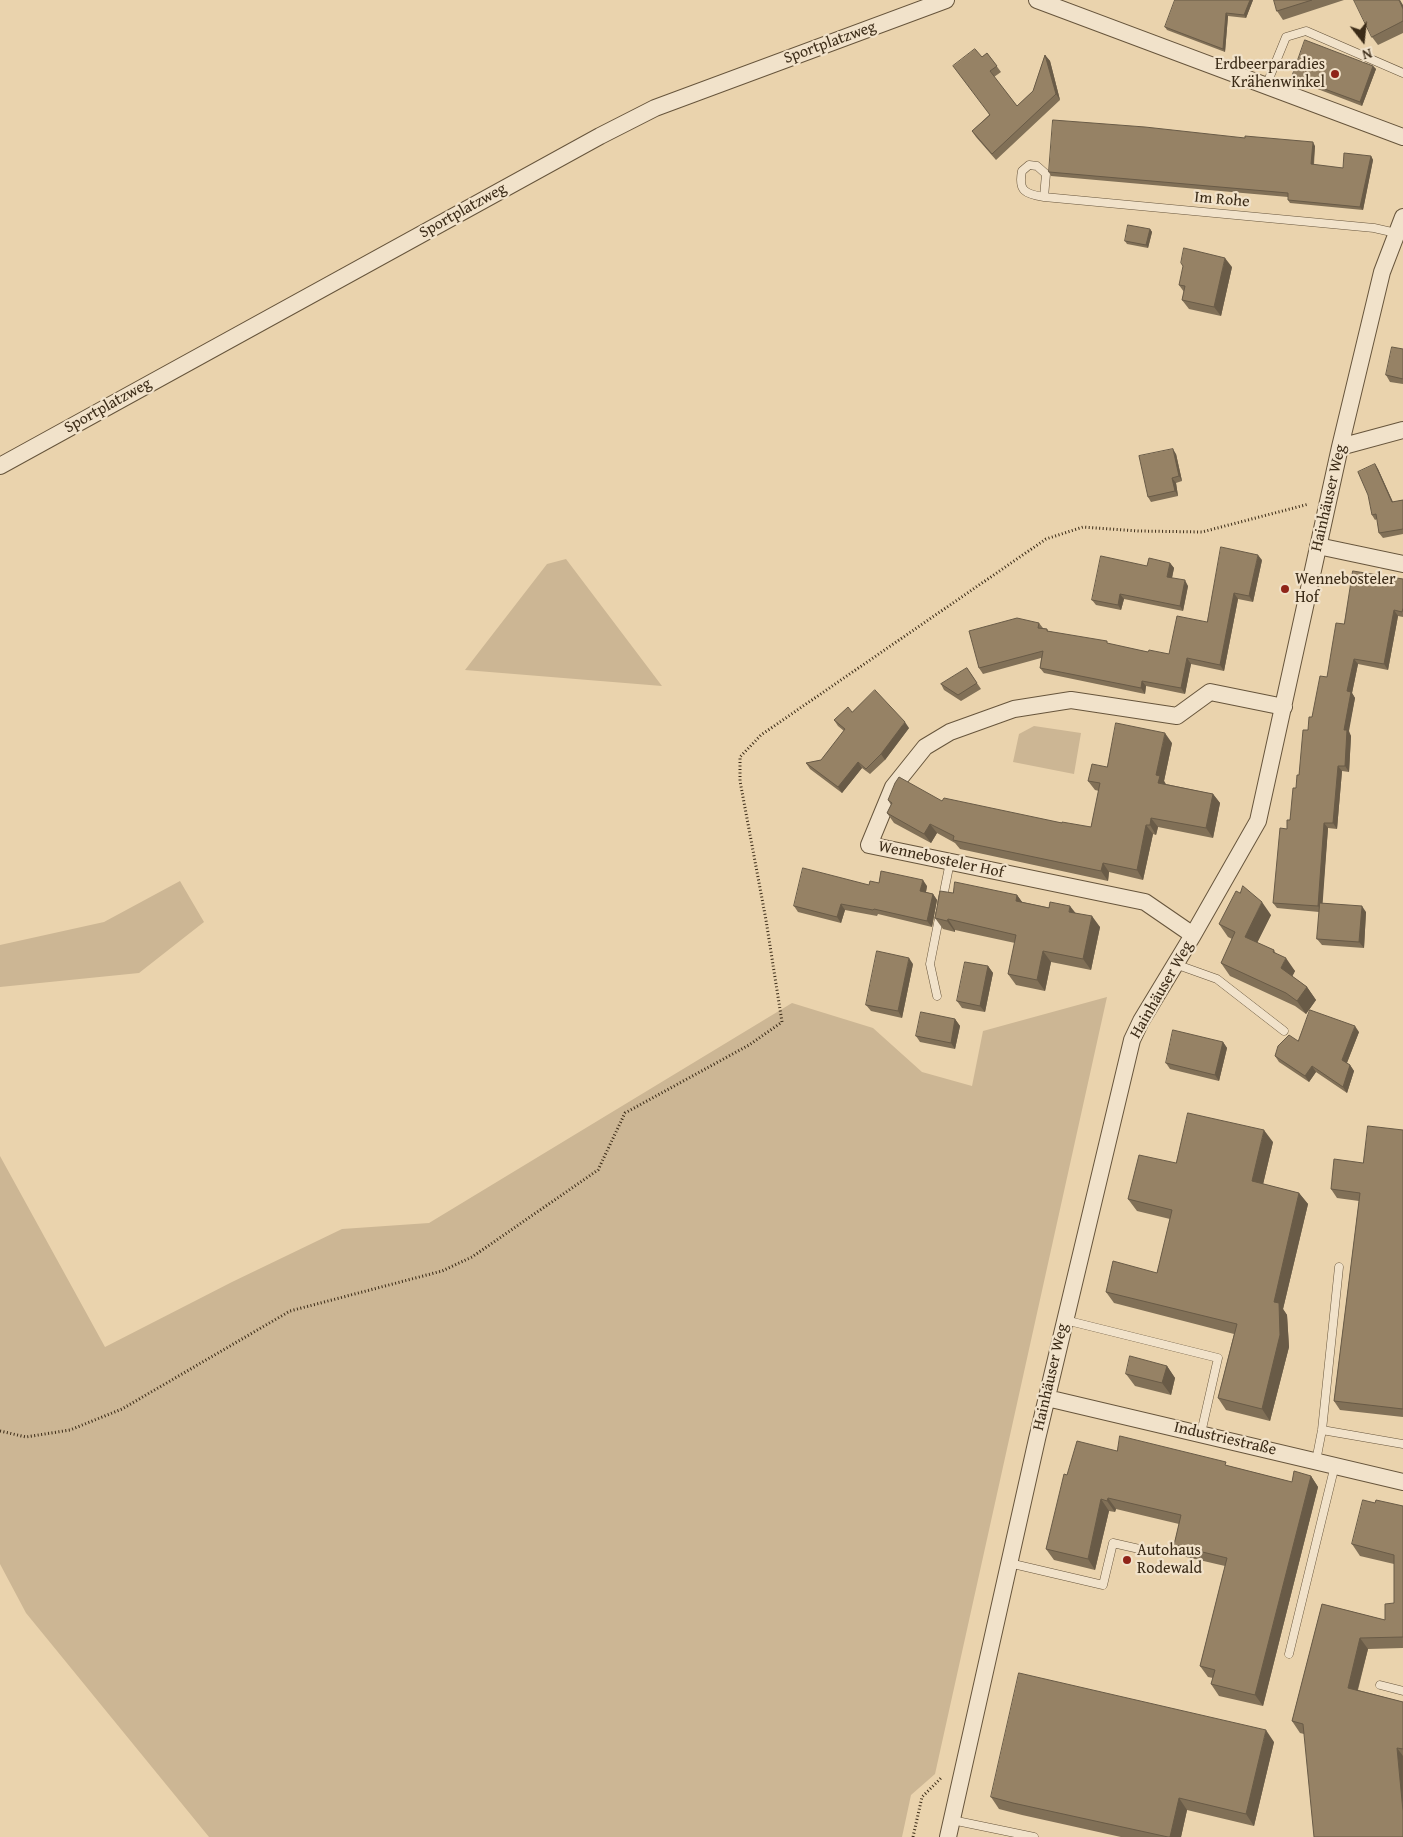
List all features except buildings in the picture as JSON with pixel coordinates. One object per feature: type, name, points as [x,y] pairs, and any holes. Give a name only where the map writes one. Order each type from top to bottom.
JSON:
[{"type":"street","name":"Sportplatzweg","points":[[0,466],[600,136],[655,108],[946,0]]},
{"type":"street","points":[[1037,0],[1403,137]]},
{"type":"street","name":"Hainhäuser Weg","points":[[948,1837],[1008,1563],[1132,1040],[1141,1021],[1258,821],[1328,498],[1382,272],[1403,217]]},
{"type":"street","points":[[1340,447],[1403,430]]},
{"type":"street","points":[[1318,546],[1403,564]]},
{"type":"street","name":"Wennebosteler Hof","points":[[1193,935],[1145,902],[868,845],[893,787],[925,747],[950,732],[1014,709],[1071,700],[1176,716],[1210,692],[1284,707]]},
{"type":"street","name":"Industriestraße","points":[[1047,1398],[1403,1482]]},
{"type":"lane","points":[[1266,86],[1286,37],[1306,31],[1403,73]]},
{"type":"lane","name":"Im Rohe","points":[[1044,197],[1046,174],[1037,166],[1029,165],[1022,171],[1020,181],[1022,189],[1030,195],[1044,197],[1374,228],[1396,233]]},
{"type":"lane","points":[[937,996],[930,964],[950,862]]},
{"type":"lane","points":[[1175,964],[1217,979],[1284,1030]]},
{"type":"lane","points":[[1316,1461],[1322,1430],[1339,1267]]},
{"type":"lane","points":[[1065,1320],[1218,1358],[1201,1433]]},
{"type":"lane","points":[[1322,1430],[1403,1444]]},
{"type":"lane","points":[[1289,1654],[1335,1465]]},
{"type":"lane","points":[[1008,1563],[1103,1584],[1113,1544],[1148,1551]]},
{"type":"lane","points":[[1380,1685],[1403,1690]]},
{"type":"lane","points":[[952,1820],[1034,1837]]},
{"type":"path","points":[[0,1431],[26,1437],[70,1430],[122,1410],[290,1311],[442,1271],[472,1257],[598,1170],[625,1113],[749,1045],[782,1022],[766,920],[740,781],[740,757],[761,735],[1046,539],[1083,527],[1139,531],[1202,532],[1328,498]]},
{"type":"shaded area","points":[[566,559],[662,686],[465,670],[547,564]]},
{"type":"shaded area","points":[[1034,726],[1081,733],[1074,774],[1013,762],[1019,734]]},
{"type":"shaded area","points":[[180,881],[204,922],[139,973],[0,987],[0,945],[104,922]]},
{"type":"shaded area","points":[[1107,997],[935,1774],[911,1795],[902,1837],[209,1837],[26,1613],[0,1564],[0,1156],[105,1347],[232,1282],[342,1229],[429,1223],[792,1003],[873,1028],[922,1072],[972,1086],[983,1031]]},
{"type":"place","name":"Erdbeerparadies Krähenwinkel","points":[[1335,74]]},
{"type":"place","name":"Wennebosteler Hof","points":[[1285,589]]},
{"type":"place","name":"Autohaus Rodewald","points":[[1127,1560]]}]
